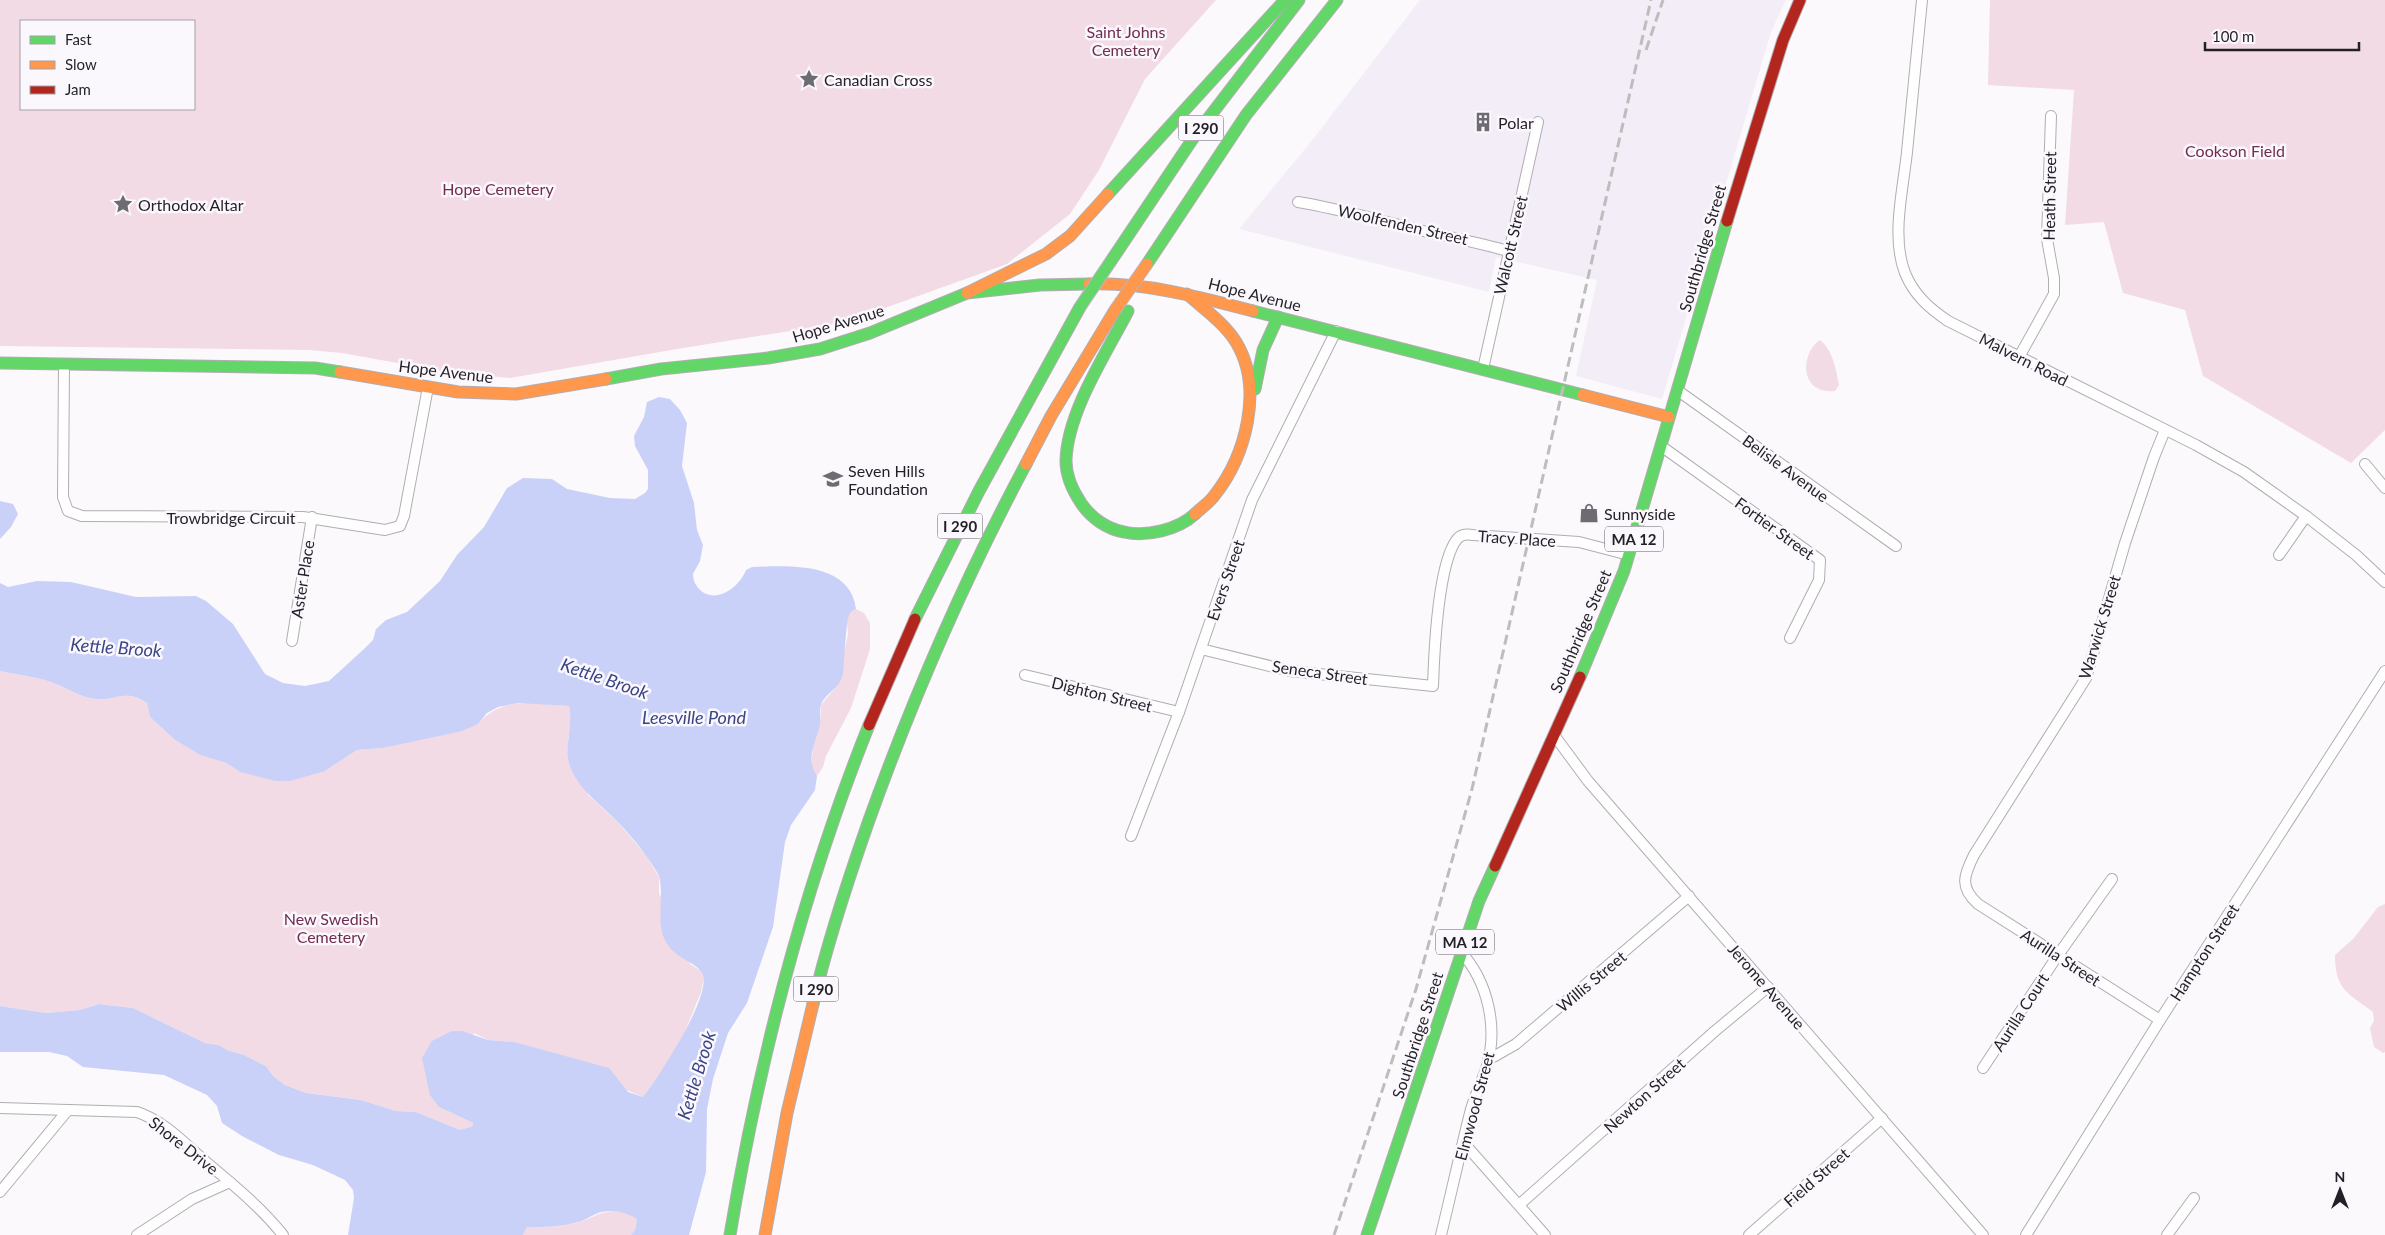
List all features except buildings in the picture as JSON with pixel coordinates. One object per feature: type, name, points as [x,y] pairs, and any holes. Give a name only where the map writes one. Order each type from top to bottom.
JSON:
[{"type":"main road","points":[[967,293],[1046,254],[1070,236],[1242,44],[1285,0]]},
{"type":"main road","name":"I 290","points":[[730,1235],[740,1173],[776,1012],[801,921],[839,805],[893,668],[937,572],[996,455],[1080,307],[1194,136],[1299,0]]},
{"type":"main road","name":"I 290","points":[[764,1235],[778,1151],[815,994],[852,868],[887,770],[934,652],[993,528],[1076,375],[1115,310],[1149,264],[1246,115],[1337,0]]},
{"type":"main road","name":"Southbridge Street","points":[[1367,1235],[1478,901],[1606,618],[1629,556],[1750,141],[1783,40],[1800,0]]},
{"type":"main road","points":[[1149,264],[1080,410],[1072,432],[1067,455],[1071,486],[1077,498],[1097,520],[1125,534],[1154,534],[1170,529],[1185,521],[1210,500],[1231,471],[1247,431],[1263,350],[1278,316]]},
{"type":"main road","name":"Hope Avenue","points":[[0,363],[315,368],[458,392],[516,394],[554,389],[661,369],[793,354],[870,333],[967,293],[1040,285],[1109,283],[1186,294],[1278,316],[1669,417]]},
{"type":"main road","points":[[1186,294],[1219,322],[1239,347],[1249,377],[1249,414]]},
{"type":"street","name":"Malvern Road","points":[[1922,0],[1900,216],[1900,257],[1914,291],[1930,308],[1948,321],[2165,430],[2244,472],[2306,516],[2356,555],[2385,582]]},
{"type":"street","name":"Heath Street","points":[[2019,357],[2054,294],[2054,278],[2047,240],[2051,116]]},
{"type":"street","name":"Walcott Street","points":[[1483,369],[1538,122]]},
{"type":"street","name":"Woolfenden Street","points":[[1298,202],[1350,211],[1409,228],[1477,241],[1508,251]]},
{"type":"street","name":"Evers Street","points":[[1131,836],[1179,712],[1259,485],[1336,331]]},
{"type":"street","name":"Trowbridge Circuit","points":[[64,364],[63,497],[68,511],[74,515],[312,517],[390,530],[400,526],[404,516],[428,387]]},
{"type":"street","name":"Belisle Avenue","points":[[1677,390],[1896,546]]},
{"type":"street","name":"Warwick Street","points":[[1966,890],[1965,874],[1974,854],[2086,678],[2125,543],[2165,430]]},
{"type":"street","name":"Fortier Street","points":[[1661,446],[1820,560],[1819,580],[1790,638]]},
{"type":"street","points":[[2366,464],[2385,488]]},
{"type":"street","points":[[2279,555],[2306,516]]},
{"type":"street","name":"Aster Place","points":[[292,641],[312,517]]},
{"type":"street","name":"Tracy Place","points":[[1433,679],[1439,604],[1452,550],[1458,538],[1465,534],[1473,534],[1579,542],[1629,556]]},
{"type":"street","name":"Seneca Street","points":[[1201,649],[1290,671],[1433,686],[1433,679]]},
{"type":"street","name":"Hampton Street","points":[[2026,1235],[2160,1020],[2385,671]]},
{"type":"street","name":"Dighton Street","points":[[1025,675],[1179,712]]},
{"type":"street","name":"Jerome Avenue","points":[[1554,735],[1588,781],[1983,1235]]},
{"type":"street","name":"Aurilla Court","points":[[1983,1068],[2058,955],[2112,879]]},
{"type":"street","name":"Aurilla Street","points":[[1966,890],[1978,904],[2160,1020]]},
{"type":"street","name":"Willis Street","points":[[1488,1060],[1516,1044],[1689,896]]},
{"type":"street","name":"Elmwood Street","points":[[1441,1235],[1471,1110],[1492,1042],[1492,1024],[1486,998],[1475,967],[1462,952]]},
{"type":"street","name":"Newton Street","points":[[1520,1204],[1715,1031],[1768,987]]},
{"type":"street","name":"Shore Drive","points":[[0,1108],[137,1112],[146,1115],[163,1125],[230,1182],[270,1218],[284,1235]]},
{"type":"street","points":[[0,1192],[68,1110]]},
{"type":"street","name":"Field Street","points":[[1750,1235],[1882,1118]]},
{"type":"street","points":[[1463,1142],[1520,1204],[1545,1235]]},
{"type":"street","points":[[137,1235],[154,1231],[192,1199],[230,1182]]},
{"type":"street","points":[[2166,1235],[2194,1198]]},
{"type":"shaded area","points":[[1420,0],[1786,0],[1771,32],[1662,399],[1576,376],[1597,280],[1496,257],[1489,292],[1239,229],[1314,138]]},
{"type":"green space","name":"Hope Cemetery","points":[[0,0],[1216,0],[1145,79],[1099,170],[1070,214],[1007,264],[846,322],[510,378],[453,373],[342,353],[309,350],[0,346]]},
{"type":"green space","name":"Cookson Field","points":[[1990,0],[2385,0],[2385,430],[2351,463],[2203,376],[2185,310],[2123,293],[2104,222],[2065,225],[2074,90],[1988,85]]},
{"type":"green space","points":[[1820,340],[1828,349],[1835,367],[1839,385],[1835,391],[1815,387],[1809,380],[1806,372],[1809,354],[1813,346]]},
{"type":"green space","points":[[856,609],[864,613],[870,623],[870,649],[851,708],[817,776],[812,770],[812,759],[814,738],[820,725],[821,705],[840,682],[843,675],[842,662],[848,634],[847,619],[850,612]]},
{"type":"green space","name":"New Swedish Cemetery","points":[[0,671],[36,678],[91,698],[103,699],[132,696],[147,703],[150,717],[175,740],[200,755],[226,763],[240,772],[325,771],[357,750],[383,748],[478,724],[488,715],[509,705],[532,703],[569,706],[572,716],[568,740],[588,795],[618,822],[647,857],[659,877],[659,893],[690,964],[701,971],[704,977],[701,992],[686,1029],[673,1054],[643,1097],[514,1042],[488,1040],[474,1033],[439,1107],[473,1123],[473,1126],[460,1130],[416,1112],[396,1111],[361,1100],[306,1093],[285,1085],[275,1078],[266,1066],[244,1055],[227,1050],[219,1045],[205,1043],[133,1008],[99,1004],[80,1010],[46,1013],[0,1006]]},
{"type":"green space","points":[[2385,904],[2385,1052],[2383,1053],[2374,1047],[2370,1028],[2374,1021],[2373,1012],[2350,995],[2340,983],[2337,976],[2335,955],[2354,938],[2378,907]]},
{"type":"green space","points":[[613,1211],[628,1213],[637,1219],[635,1230],[631,1235],[523,1235],[527,1227],[567,1225]]},
{"type":"water","name":"Leesville Pond","points":[[659,397],[670,399],[680,410],[687,423],[682,466],[694,503],[697,530],[703,545],[700,561],[693,574],[694,582],[699,589],[705,594],[719,595],[738,583],[746,570],[752,567],[799,567],[830,574],[842,582],[851,593],[856,609],[849,616],[842,679],[820,707],[820,725],[812,757],[812,763],[817,776],[815,790],[791,825],[785,842],[773,927],[747,1003],[728,1033],[713,1079],[707,1109],[706,1172],[689,1235],[631,1235],[635,1230],[637,1219],[628,1214],[606,1211],[583,1221],[565,1225],[527,1227],[523,1235],[348,1235],[354,1198],[353,1190],[345,1180],[313,1165],[279,1155],[242,1136],[222,1123],[217,1106],[207,1095],[164,1075],[83,1067],[67,1056],[49,1052],[0,1052],[0,1006],[46,1013],[80,1010],[99,1004],[133,1008],[205,1043],[219,1045],[227,1050],[244,1055],[266,1066],[274,1077],[285,1085],[306,1093],[361,1100],[396,1111],[416,1112],[460,1130],[473,1126],[473,1123],[439,1107],[430,1095],[422,1058],[432,1041],[452,1031],[462,1031],[488,1040],[514,1042],[609,1068],[628,1092],[643,1097],[660,1073],[692,1017],[700,999],[703,984],[702,973],[672,950],[664,938],[661,923],[661,888],[658,874],[619,823],[585,790],[574,775],[568,759],[569,706],[519,703],[498,707],[487,713],[478,724],[462,731],[383,748],[357,750],[325,771],[290,781],[276,781],[240,772],[226,763],[200,755],[175,740],[150,717],[147,703],[133,696],[103,699],[91,698],[36,678],[0,671],[0,583],[8,587],[37,581],[71,582],[136,597],[196,596],[206,601],[233,624],[265,674],[283,683],[305,686],[329,681],[373,640],[376,629],[386,620],[407,612],[440,581],[457,555],[484,527],[507,488],[523,478],[552,479],[567,489],[610,498],[635,499],[645,493],[648,489],[648,470],[635,446],[634,436],[644,417],[647,402]]},
{"type":"water","points":[[0,501],[13,504],[18,514],[11,527],[0,539]]},
{"type":"railway","points":[[1334,1235],[1416,989],[1472,789],[1651,0]]},
{"type":"railway","points":[[1646,50],[1663,0]]},
{"type":"traffic: fast","points":[[1108,194],[1285,0]]},
{"type":"traffic: fast","points":[[1111,261],[1194,137],[1299,0]]},
{"type":"traffic: fast","points":[[1147,264],[1246,115],[1337,0]]},
{"type":"traffic: fast","points":[[1580,677],[1624,571],[1727,221]]},
{"type":"traffic: fast","points":[[1080,307],[1111,261]]},
{"type":"traffic: fast","points":[[606,379],[661,369],[768,358],[820,349],[870,333],[967,293],[1040,285],[1089,284]]},
{"type":"traffic: fast","points":[[915,619],[979,491],[1080,307]]},
{"type":"traffic: fast","points":[[1128,311],[1080,403],[1068,442],[1066,467],[1069,478],[1085,508],[1100,522],[1118,531],[1142,534],[1152,533],[1171,528],[1188,520],[1195,514]]},
{"type":"traffic: fast","points":[[1253,311],[1583,395]]},
{"type":"traffic: fast","points":[[1255,389],[1263,350],[1278,317]]},
{"type":"traffic: fast","points":[[0,363],[315,368],[340,372]]},
{"type":"traffic: fast","points":[[813,1004],[845,891],[868,823],[903,731],[960,596],[1026,464]]},
{"type":"traffic: fast","points":[[730,1235],[769,1040],[786,976],[824,850],[845,787],[869,725]]},
{"type":"traffic: fast","points":[[1367,1235],[1479,901],[1495,866]]},
{"type":"traffic: slow","points":[[967,293],[1046,254],[1070,236],[1108,194]]},
{"type":"traffic: slow","points":[[1115,310],[1147,264]]},
{"type":"traffic: slow","points":[[1089,284],[1130,285],[1151,288],[1253,311]]},
{"type":"traffic: slow","points":[[1187,294],[1220,322],[1236,342],[1244,360],[1249,380],[1250,400],[1248,421],[1235,462],[1214,496],[1195,514]]},
{"type":"traffic: slow","points":[[1026,464],[1051,416],[1115,310]]},
{"type":"traffic: slow","points":[[340,372],[458,392],[516,394],[606,379]]},
{"type":"traffic: slow","points":[[1583,395],[1669,417]]},
{"type":"traffic: slow","points":[[765,1235],[787,1113],[813,1004]]},
{"type":"traffic: jam","points":[[1727,221],[1783,40],[1800,0]]},
{"type":"traffic: jam","points":[[869,725],[915,619]]},
{"type":"traffic: jam","points":[[1495,866],[1580,677]]},
{"type":"place","name":"Canadian Cross","points":[[809,79]]},
{"type":"place","name":"Polar","points":[[1483,122]]},
{"type":"place","name":"Orthodox Altar","points":[[123,204]]},
{"type":"place","name":"Seven Hills Foundation","points":[[833,479]]},
{"type":"place","name":"Sunnyside","points":[[1589,513]]},
{"type":"park label","name":"Saint Johns Cemetery","points":[[1126,40]]},
{"type":"water label","name":"Kettle Brook","points":[[116,647]]},
{"type":"water label","name":"Kettle Brook","points":[[605,678]]},
{"type":"water label","name":"Kettle Brook","points":[[696,1075]]}]
